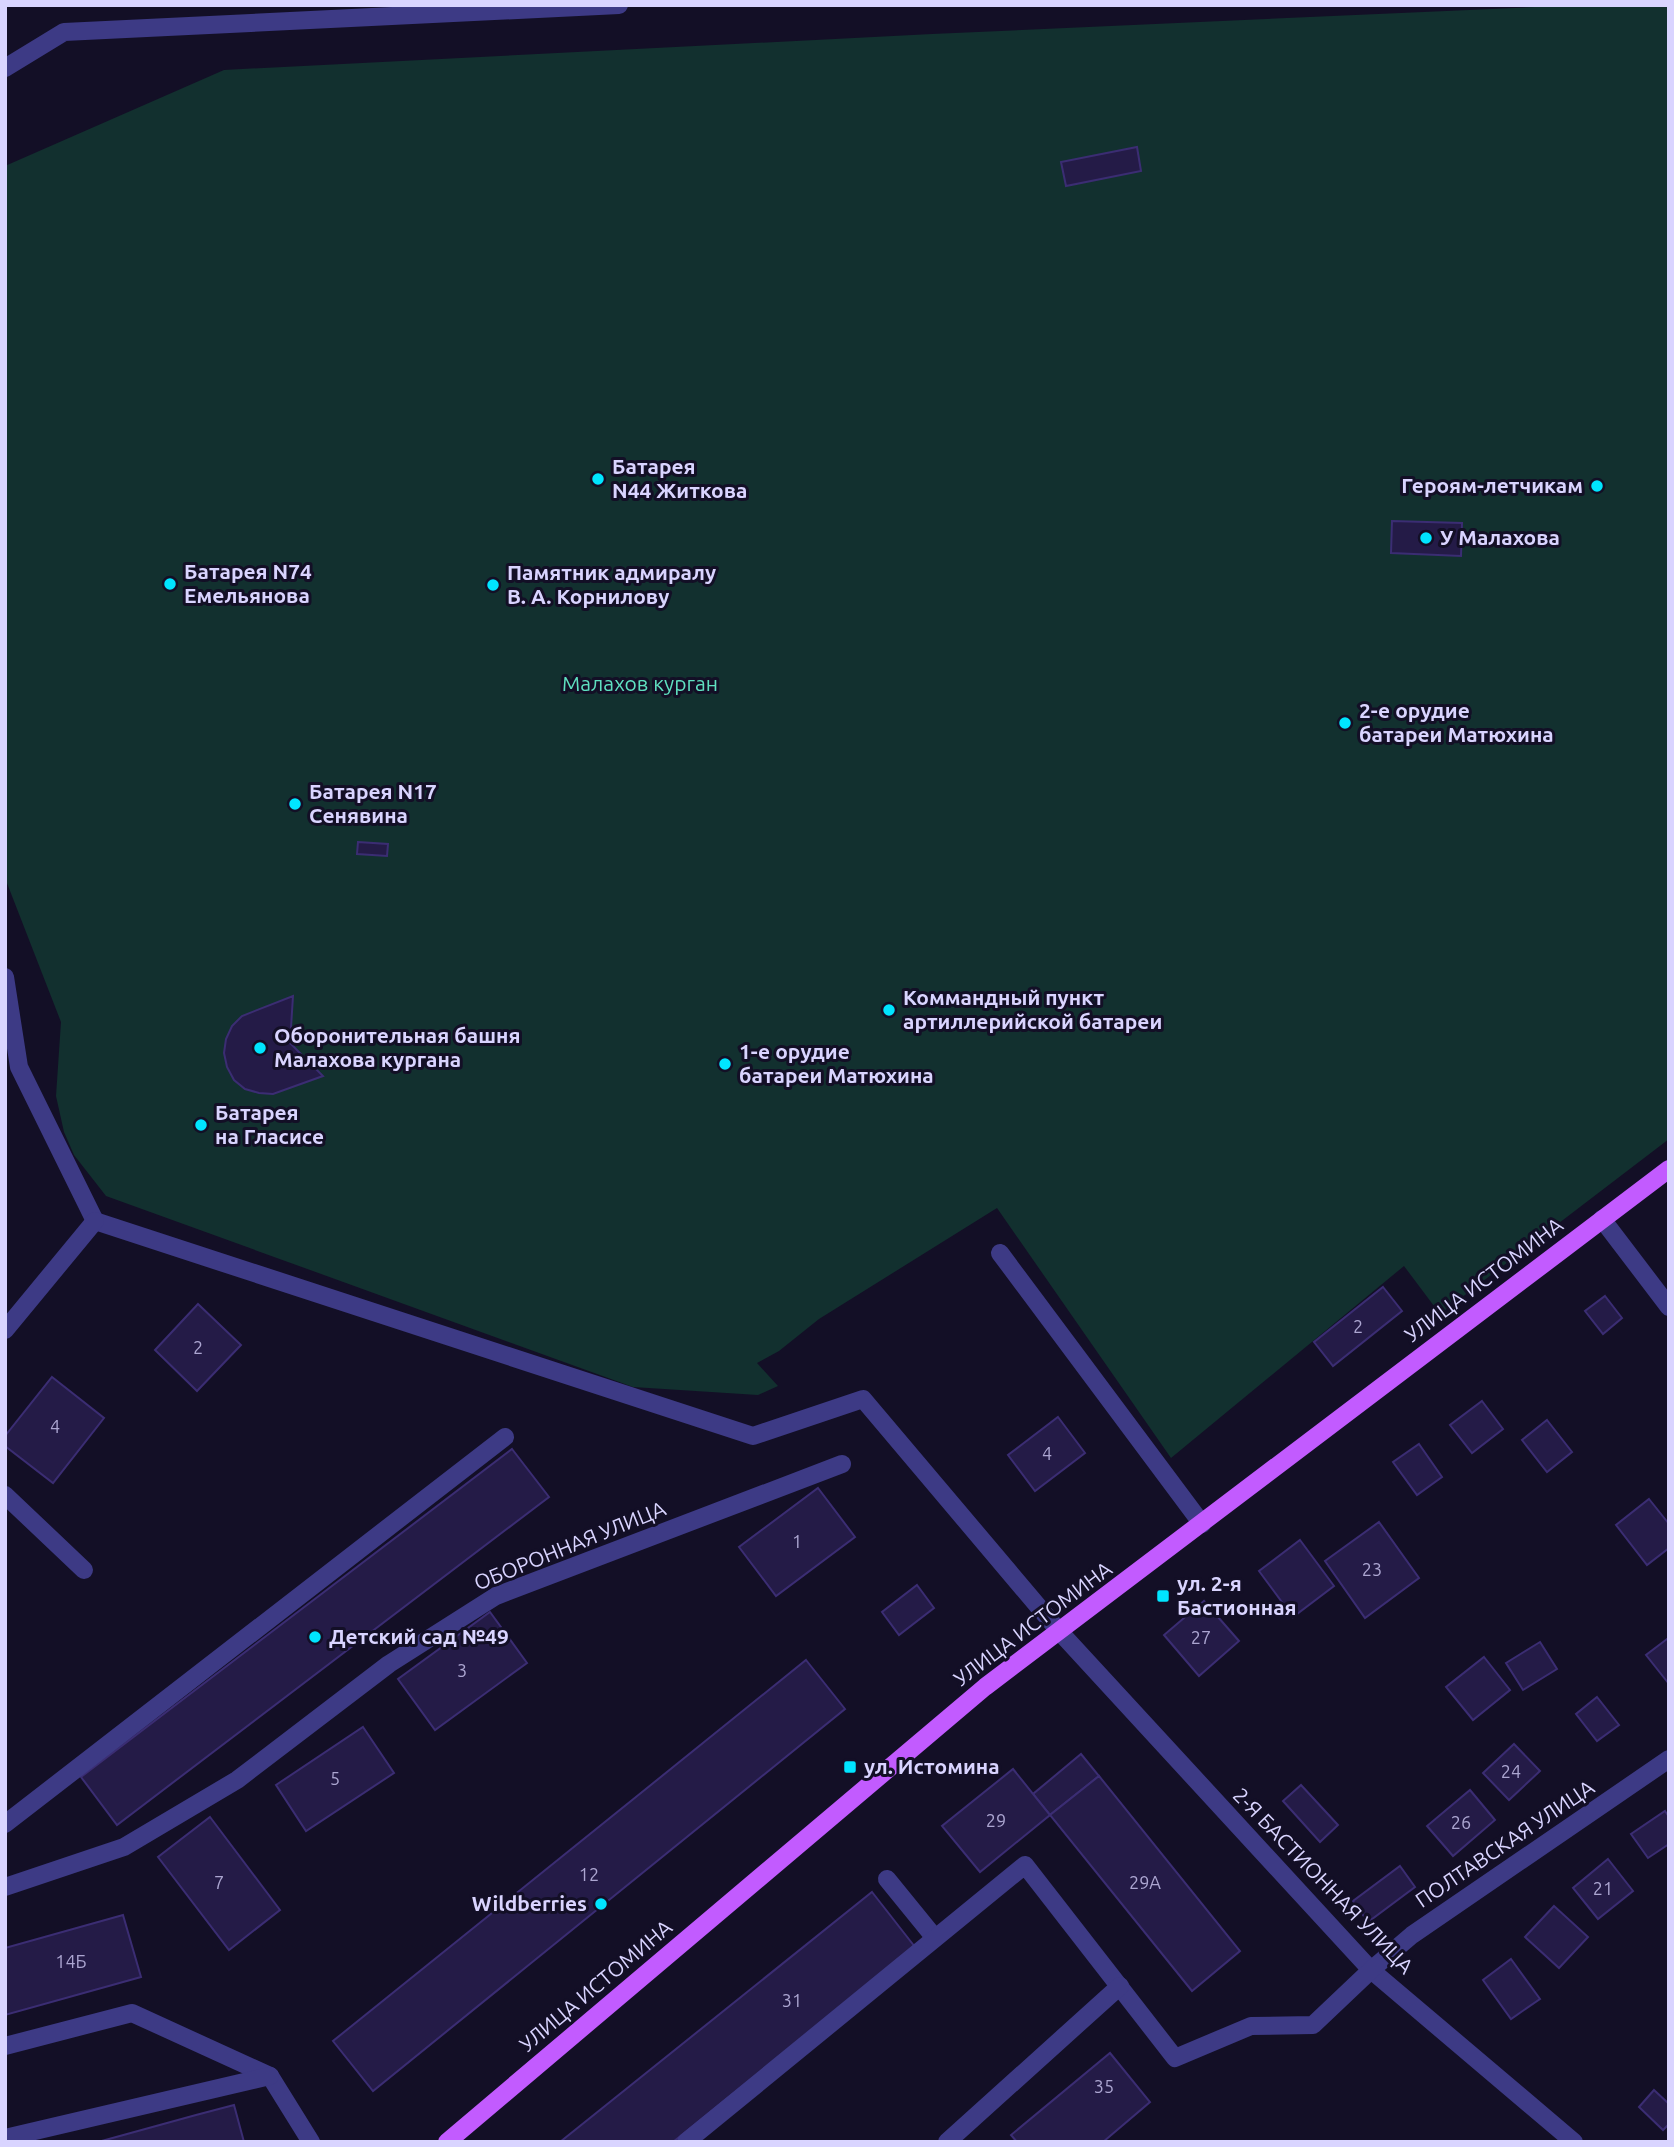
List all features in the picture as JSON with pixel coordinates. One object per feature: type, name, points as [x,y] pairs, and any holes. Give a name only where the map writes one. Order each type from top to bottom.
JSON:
[{"type":"main road","name":"УЛИЦА ИСТОМИНА","points":[[447,2142],[980,1692],[1669,1169]]},
{"type":"main road","points":[[442,2142],[980,1692]]},
{"type":"street","points":[[5,68],[64,32],[619,5]]},
{"type":"street","points":[[5,977],[19,1068],[95,1221],[5,1330]]},
{"type":"street","points":[[1602,1219],[1669,1307]]},
{"type":"street","name":"2-Я БАСТИОННАЯ УЛИЦА","points":[[95,1221],[753,1436],[863,1399],[1059,1631],[1371,1970],[1574,2142]]},
{"type":"street","points":[[1000,1253],[1202,1524]]},
{"type":"street","points":[[5,1824],[505,1437]]},
{"type":"street","name":"ОБОРОННАЯ УЛИЦА","points":[[5,1887],[124,1847],[136,1840],[237,1780],[389,1664],[496,1596],[842,1464]]},
{"type":"street","points":[[5,1495],[84,1570]]},
{"type":"street","name":"ПОЛТАВСКАЯ УЛИЦА","points":[[1120,1986],[1175,2058],[1251,2026],[1313,2025],[1412,1935],[1669,1759]]},
{"type":"street","points":[[686,2142],[1025,1865],[1120,1986],[947,2142]]},
{"type":"street","points":[[887,1879],[935,1938]]},
{"type":"street","points":[[5,2046],[132,2013],[270,2076],[311,2142]]},
{"type":"street","points":[[5,2138],[270,2076]]},
{"type":"green space","name":"Малахов курган","points":[[1579,5],[1669,5],[1669,1139],[1440,1314],[1404,1266],[1171,1458],[997,1208],[819,1319],[779,1351],[757,1363],[778,1386],[758,1395],[633,1387],[106,1196],[74,1155],[64,1132],[56,1096],[61,1022],[5,878],[5,166],[224,70]]},
{"type":"building","points":[[1137,147],[1141,171],[1066,186],[1061,162]]},
{"type":"building","name":"У Малахова","points":[[1392,521],[1462,523],[1461,556],[1391,553]]},
{"type":"building","points":[[358,842],[388,844],[387,856],[357,854]]},
{"type":"building","name":"Оборонительная башня Малахова кургана","points":[[293,996],[290,1043],[323,1076],[273,1094],[245,1089],[234,1080],[224,1053],[232,1026],[242,1016]]},
{"type":"building","points":[[1383,1287],[1402,1311],[1333,1366],[1314,1342]]},
{"type":"building","points":[[1605,1296],[1622,1318],[1603,1334],[1585,1311]]},
{"type":"building","points":[[198,1304],[241,1345],[197,1391],[155,1350]]},
{"type":"building","points":[[52,1377],[104,1418],[53,1483],[5,1446],[5,1436]]},
{"type":"building","points":[[1482,1401],[1503,1429],[1472,1453],[1450,1425]]},
{"type":"building","points":[[1058,1417],[1085,1453],[1035,1491],[1008,1455]]},
{"type":"building","points":[[1547,1420],[1572,1452],[1547,1472],[1522,1440]]},
{"type":"building","points":[[1419,1444],[1442,1477],[1417,1495],[1393,1462]]},
{"type":"building","name":"Детский сад №49","points":[[512,1449],[549,1497],[117,1825],[81,1777]]},
{"type":"building","points":[[818,1488],[855,1537],[776,1596],[739,1547]]},
{"type":"building","points":[[1649,1499],[1669,1524],[1669,1548],[1647,1565],[1616,1525]]},
{"type":"building","points":[[1379,1522],[1419,1578],[1365,1618],[1325,1561]]},
{"type":"building","points":[[1300,1540],[1334,1586],[1293,1617],[1259,1571]]},
{"type":"building","points":[[917,1585],[934,1608],[899,1635],[882,1612]]},
{"type":"building","points":[[1204,1601],[1239,1641],[1199,1676],[1164,1635]]},
{"type":"building","points":[[490,1612],[527,1663],[435,1730],[398,1679]]},
{"type":"building","points":[[1667,1639],[1669,1641],[1669,1684],[1646,1655]]},
{"type":"building","points":[[1540,1642],[1557,1669],[1523,1690],[1506,1663]]},
{"type":"building","points":[[1484,1657],[1510,1690],[1473,1720],[1446,1687]]},
{"type":"building","points":[[806,1660],[845,1709],[373,2091],[333,2041]]},
{"type":"building","points":[[1597,1697],[1619,1725],[1597,1741],[1576,1714]]},
{"type":"building","points":[[363,1727],[394,1773],[306,1831],[276,1785]]},
{"type":"building","points":[[1514,1744],[1540,1771],[1509,1800],[1483,1773]]},
{"type":"building","points":[[1081,1754],[1099,1776],[1050,1815],[1033,1794]]},
{"type":"building","points":[[1013,1769],[1050,1815],[980,1872],[942,1826]]},
{"type":"building","points":[[1099,1776],[1240,1951],[1192,1991],[1050,1815]]},
{"type":"building","points":[[1301,1785],[1338,1825],[1320,1842],[1283,1801]]},
{"type":"building","points":[[1470,1790],[1495,1820],[1453,1856],[1427,1826]]},
{"type":"building","points":[[1665,1811],[1669,1817],[1669,1844],[1648,1858],[1631,1834]]},
{"type":"building","points":[[210,1817],[280,1910],[229,1950],[158,1857]]},
{"type":"building","points":[[1608,1859],[1633,1891],[1598,1919],[1573,1888]]},
{"type":"building","points":[[1400,1866],[1415,1887],[1368,1922],[1353,1901]]},
{"type":"building","points":[[872,1892],[915,1947],[673,2142],[560,2142]]},
{"type":"building","points":[[1554,1906],[1588,1937],[1559,1968],[1525,1937]]},
{"type":"building","points":[[123,1915],[141,1977],[5,2015],[5,1948]]},
{"type":"building","points":[[1511,1959],[1540,1999],[1511,2019],[1483,1980]]},
{"type":"building","points":[[1110,2053],[1150,2102],[1103,2142],[1017,2142],[1011,2135]]},
{"type":"building","points":[[1654,2090],[1669,2104],[1669,2124],[1663,2130],[1639,2107]]},
{"type":"building","points":[[234,2105],[244,2142],[98,2142],[196,2115]]},
{"type":"place","name":"Батарея N44 Житкова","points":[[598,479]]},
{"type":"place","name":"Героям-летчикам","points":[[1597,486]]},
{"type":"place","name":"У Малахова","points":[[1426,538]]},
{"type":"place","name":"Батарея N74 Емельянова","points":[[170,584]]},
{"type":"place","name":"Памятник адмиралу В. А. Корнилову","points":[[493,585]]},
{"type":"place","name":"2-е орудие батареи Матюхина","points":[[1345,723]]},
{"type":"place","name":"Батарея N17 Сенявина","points":[[295,804]]},
{"type":"place","name":"Коммандный пункт артиллерийской батареи","points":[[889,1010]]},
{"type":"place","name":"Оборонительная башня Малахова кургана","points":[[260,1048]]},
{"type":"place","name":"1-е орудие батареи Матюхина","points":[[725,1064]]},
{"type":"place","name":"Батарея на Гласисе","points":[[201,1125]]},
{"type":"place","name":"ул. 2-я Бастионная","points":[[1163,1596]]},
{"type":"place","name":"Детский сад №49","points":[[315,1637]]},
{"type":"place","name":"ул. Истомина","points":[[850,1767]]},
{"type":"place","name":"Wildberries","points":[[601,1904]]}]
